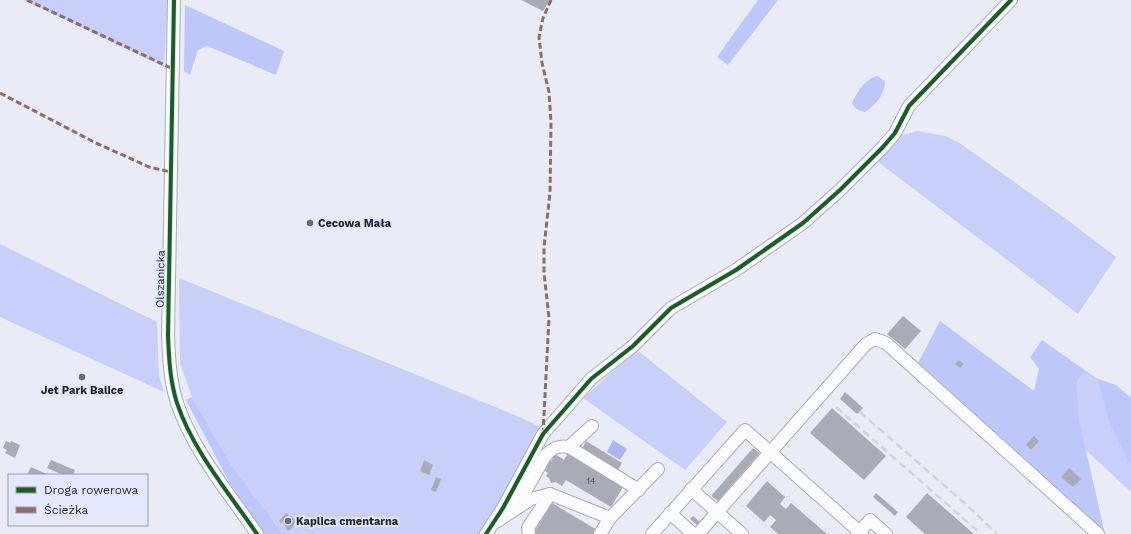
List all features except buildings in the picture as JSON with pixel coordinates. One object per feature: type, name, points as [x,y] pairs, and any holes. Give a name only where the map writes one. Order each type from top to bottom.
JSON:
[{"type":"street","name":"Olszanicka","points":[[174,0],[168,336],[170,372],[178,404],[190,431],[210,464],[257,534]]},
{"type":"street","points":[[486,534],[493,524],[542,434],[591,379],[633,346],[672,308],[754,257],[802,223],[840,190],[883,148],[895,133],[909,106],[1011,0]]},
{"type":"street","points":[[698,534],[866,344],[875,339],[881,340],[1098,534]]},
{"type":"street","points":[[570,447],[592,426]]},
{"type":"street","points":[[652,534],[690,489],[745,430],[860,533],[870,520],[886,534]]},
{"type":"street","points":[[515,510],[545,456],[556,447],[570,447],[639,490]]},
{"type":"street","points":[[600,534],[610,518],[658,469]]},
{"type":"street","points":[[690,489],[741,533]]},
{"type":"street","points":[[493,524],[537,496],[550,494],[610,518]]},
{"type":"street","points":[[529,534],[528,528],[550,494]]},
{"type":"street","points":[[670,513],[693,534]]},
{"type":"path","points":[[756,468],[788,498],[831,534]]},
{"type":"path","points":[[244,478],[269,503],[307,522],[337,534]]},
{"type":"path","points":[[784,504],[803,481]]},
{"type":"path","points":[[731,496],[775,534]]},
{"type":"path","points":[[741,533],[753,516]]},
{"type":"path","points":[[765,525],[772,519]]},
{"type":"path","points":[[306,534],[302,533],[307,522]]},
{"type":"shaded area","points":[[24,0],[168,0],[164,67]]},
{"type":"shaded area","points":[[758,0],[778,0],[728,65],[717,57]]},
{"type":"shaded area","points":[[185,5],[284,51],[276,75],[207,46],[198,50],[190,75],[184,71]]},
{"type":"shaded area","points":[[877,76],[885,81],[885,86],[876,103],[865,112],[854,107],[852,103],[862,86]]},
{"type":"shaded area","points":[[917,131],[946,136],[961,144],[1065,218],[1116,257],[1078,314],[877,161],[899,136]]},
{"type":"shaded area","points":[[0,244],[157,322],[159,376],[164,392],[0,317]]},
{"type":"shaded area","points":[[179,278],[522,418],[540,427],[534,444],[482,534],[283,534],[232,466],[192,397],[180,363]]},
{"type":"shaded area","points":[[940,321],[1034,391],[1039,369],[1030,357],[1042,340],[1086,371],[1077,382],[1079,420],[1105,534],[916,367]]},
{"type":"shaded area","points":[[637,350],[727,422],[685,470],[583,398]]},
{"type":"shaded area","points":[[1086,371],[1098,379],[1131,466],[1131,492],[1080,445],[1077,382]]},
{"type":"shaded area","points":[[1098,379],[1116,385],[1131,398],[1131,466],[1109,422]]},
{"type":"shaded area","points":[[192,397],[232,466],[283,534],[264,534],[228,480],[186,400]]},
{"type":"shaded area","points":[[613,440],[627,449],[620,460],[607,452]]},
{"type":"railway","points":[[836,407],[981,534]]},
{"type":"railway","points":[[860,412],[969,507],[997,534]]},
{"type":"marked path","points":[[27,0],[173,69]]},
{"type":"marked path","points":[[543,434],[549,318],[544,273],[544,247],[550,193],[551,122],[549,92],[542,63],[539,37],[543,18],[551,0]]},
{"type":"marked path","points":[[0,93],[94,142],[149,167],[171,172]]},
{"type":"cycle path","points":[[174,0],[168,336],[171,378],[177,403],[192,438],[212,471],[257,534]]},
{"type":"cycle path","points":[[486,534],[503,508],[543,434],[591,379],[633,346],[671,308],[736,270],[803,223],[840,190],[895,133],[909,106],[1011,0]]},
{"type":"place","name":"Cecowa Mała","points":[[310,223]]},
{"type":"place","name":"Jet Park Balice","points":[[82,377]]},
{"type":"place","name":"Kaplica cmentarna","points":[[288,521]]}]
